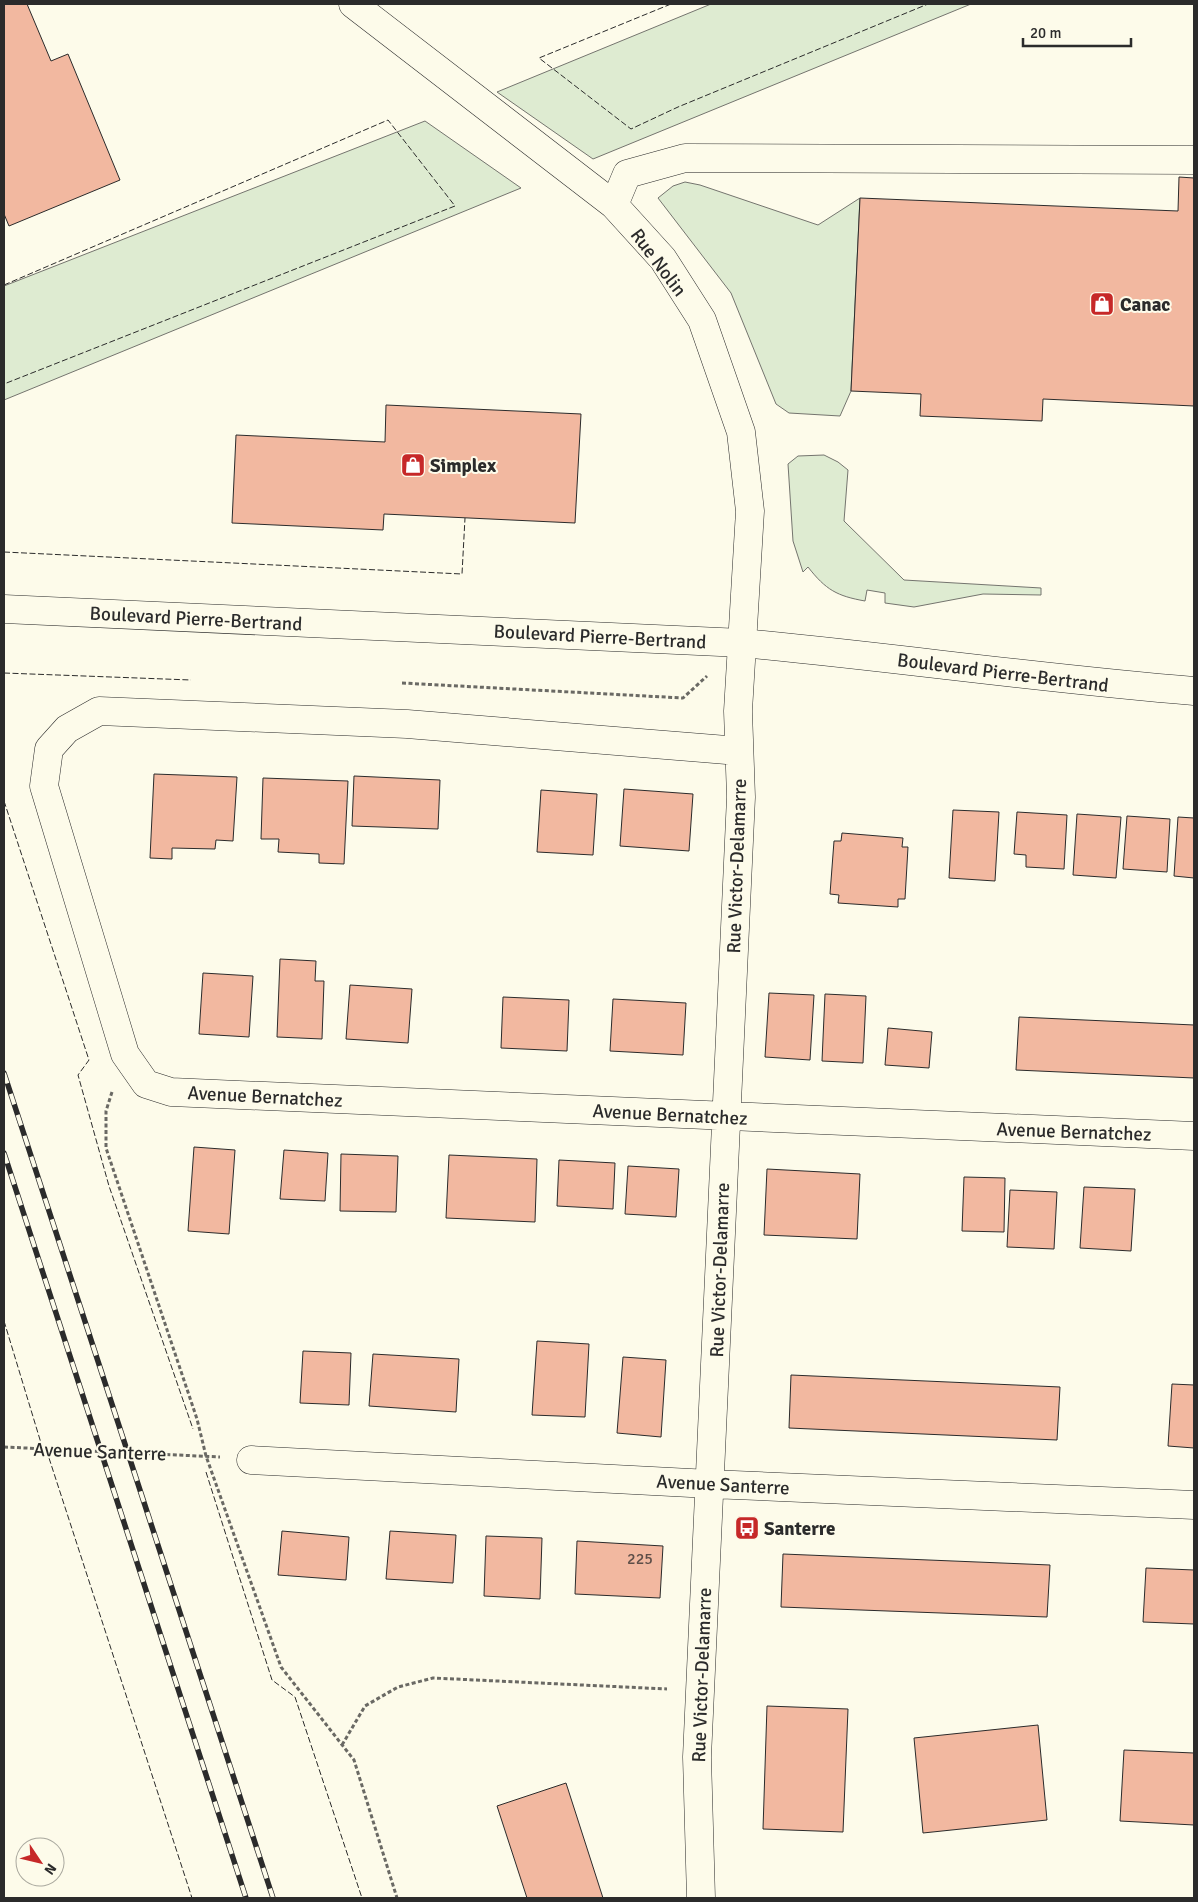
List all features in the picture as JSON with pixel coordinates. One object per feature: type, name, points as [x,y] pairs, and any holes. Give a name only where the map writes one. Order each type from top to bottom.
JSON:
[{"type":"street","name":"Rue Nolin","points":[[353,4],[614,205],[663,259],[702,320],[741,432],[750,511],[742,643]]},
{"type":"street","points":[[614,205],[627,174],[685,158],[1194,160]]},
{"type":"street","name":"Boulevard Pierre-Bertrand","points":[[4,609],[742,643],[1101,684],[1194,691]]},
{"type":"street","name":"Rue Victor-Delamarre","points":[[702,1898],[697,1757],[741,797],[738,711],[742,643]]},
{"type":"street","name":"Avenue Bernatchez","points":[[739,752],[407,724],[99,711],[67,729],[49,749],[44,786],[125,1054],[146,1084],[171,1092],[1194,1136]]},
{"type":"street","name":"Avenue Santerre","points":[[251,1460],[710,1484],[1194,1505]]},
{"type":"path","points":[[402,683],[683,698]]},
{"type":"path","name":"Avenue Santerre","points":[[4,1447],[196,1456]]},
{"type":"path","points":[[342,1745],[365,1706],[398,1686],[433,1678],[700,1690]]},
{"type":"green space","points":[[711,4],[971,4],[593,159],[497,92]]},
{"type":"green space","points":[[425,121],[521,188],[4,400],[4,286]]},
{"type":"green space","points":[[685,182],[700,185],[818,225],[860,198],[851,391],[840,416],[789,413],[776,404],[731,293],[658,198],[673,186]]},
{"type":"green space","points":[[824,455],[848,470],[844,521],[904,580],[1041,588],[1041,595],[983,594],[914,607],[885,603],[885,593],[867,590],[865,601],[847,597],[827,587],[808,567],[803,572],[793,541],[788,464],[798,456]]},
{"type":"building","points":[[4,4],[27,4],[51,61],[68,54],[120,180],[9,226],[4,214]]},
{"type":"building","points":[[1179,177],[1194,178],[1194,406],[1043,399],[1042,421],[920,416],[921,394],[851,391],[860,198],[1178,211]]},
{"type":"building","points":[[386,405],[581,414],[575,523],[384,514],[383,530],[232,523],[236,435],[385,442]]},
{"type":"building","points":[[154,774],[237,777],[233,841],[216,840],[215,849],[172,848],[172,859],[150,858]]},
{"type":"building","points":[[354,776],[440,780],[438,829],[352,826]]},
{"type":"building","points":[[263,778],[348,781],[344,864],[319,863],[319,854],[278,852],[279,839],[261,839]]},
{"type":"building","points":[[624,789],[693,794],[689,851],[620,846]]},
{"type":"building","points":[[541,790],[597,794],[593,855],[537,852]]},
{"type":"building","points":[[953,810],[999,812],[995,881],[949,878]]},
{"type":"building","points":[[1017,812],[1067,815],[1064,869],[1026,867],[1026,855],[1014,854]]},
{"type":"building","points":[[1077,814],[1121,817],[1116,878],[1073,875]]},
{"type":"building","points":[[1127,816],[1170,819],[1167,872],[1123,869]]},
{"type":"building","points":[[1178,817],[1194,818],[1194,878],[1174,876]]},
{"type":"building","points":[[842,833],[903,838],[902,847],[908,847],[905,899],[898,899],[898,907],[838,903],[839,895],[830,894],[834,841],[841,841]]},
{"type":"building","points":[[280,959],[316,961],[315,981],[324,981],[322,1039],[277,1037]]},
{"type":"building","points":[[203,973],[253,976],[249,1037],[199,1034]]},
{"type":"building","points":[[350,985],[412,989],[408,1043],[346,1039]]},
{"type":"building","points":[[769,993],[814,995],[810,1060],[765,1057]]},
{"type":"building","points":[[825,994],[866,996],[863,1063],[822,1061]]},
{"type":"building","points":[[503,997],[569,1000],[567,1051],[501,1048]]},
{"type":"building","points":[[613,999],[686,1003],[683,1055],[610,1051]]},
{"type":"building","points":[[1019,1017],[1194,1025],[1194,1078],[1016,1070]]},
{"type":"building","points":[[888,1028],[932,1032],[929,1068],[885,1065]]},
{"type":"building","points":[[194,1147],[235,1150],[229,1234],[188,1231]]},
{"type":"building","points":[[284,1150],[328,1153],[325,1201],[280,1199]]},
{"type":"building","points":[[341,1154],[398,1156],[396,1212],[340,1211]]},
{"type":"building","points":[[449,1155],[537,1159],[535,1222],[446,1218]]},
{"type":"building","points":[[559,1160],[615,1163],[613,1209],[557,1206]]},
{"type":"building","points":[[628,1166],[679,1169],[676,1217],[625,1214]]},
{"type":"building","points":[[767,1169],[860,1174],[857,1239],[764,1235]]},
{"type":"building","points":[[964,1177],[1005,1178],[1004,1232],[962,1231]]},
{"type":"building","points":[[1084,1187],[1135,1189],[1131,1251],[1080,1248]]},
{"type":"building","points":[[1010,1190],[1057,1192],[1054,1249],[1007,1247]]},
{"type":"building","points":[[537,1341],[589,1344],[585,1417],[532,1415]]},
{"type":"building","points":[[303,1351],[351,1353],[349,1405],[300,1403]]},
{"type":"building","points":[[373,1354],[459,1359],[456,1412],[369,1406]]},
{"type":"building","points":[[623,1357],[666,1360],[661,1437],[617,1433]]},
{"type":"building","points":[[791,1375],[1060,1387],[1057,1440],[789,1428]]},
{"type":"building","points":[[1172,1384],[1194,1385],[1194,1448],[1168,1446]]},
{"type":"building","points":[[282,1531],[349,1537],[346,1580],[278,1575]]},
{"type":"building","points":[[390,1531],[456,1535],[453,1583],[386,1579]]},
{"type":"building","points":[[486,1536],[542,1538],[540,1599],[484,1596]]},
{"type":"building","points":[[577,1541],[663,1546],[660,1598],[575,1594]]},
{"type":"building","points":[[783,1554],[1050,1565],[1047,1617],[781,1607]]},
{"type":"building","points":[[1146,1568],[1194,1570],[1194,1624],[1143,1622]]},
{"type":"building","points":[[767,1706],[848,1709],[843,1832],[763,1829]]},
{"type":"building","points":[[1038,1725],[1047,1820],[923,1833],[914,1738]]},
{"type":"building","points":[[1124,1750],[1194,1753],[1194,1825],[1120,1821]]},
{"type":"building","points":[[566,1783],[603,1898],[527,1898],[497,1806]]},
{"type":"railway","points":[[4,1073],[273,1898]]},
{"type":"railway","points":[[4,1153],[246,1898]]},
{"type":"fence","points":[[671,4],[539,58],[631,129],[678,107],[928,4]]},
{"type":"fence","points":[[4,285],[388,120],[455,206],[4,384]]},
{"type":"fence","points":[[4,552],[462,574],[465,518]]},
{"type":"fence","points":[[4,673],[191,680]]},
{"type":"fence","points":[[4,801],[89,1060],[78,1075],[109,1186],[193,1429]]},
{"type":"fence","points":[[4,1321],[41,1443]]},
{"type":"fence","points":[[49,1458],[192,1898]]},
{"type":"fence","points":[[206,1472],[272,1680],[295,1697],[362,1898]]},
{"type":"place","name":"Canac","points":[[1102,304]]},
{"type":"place","name":"Simplex","points":[[413,465]]},
{"type":"place","name":"Santerre","points":[[747,1528]]}]
